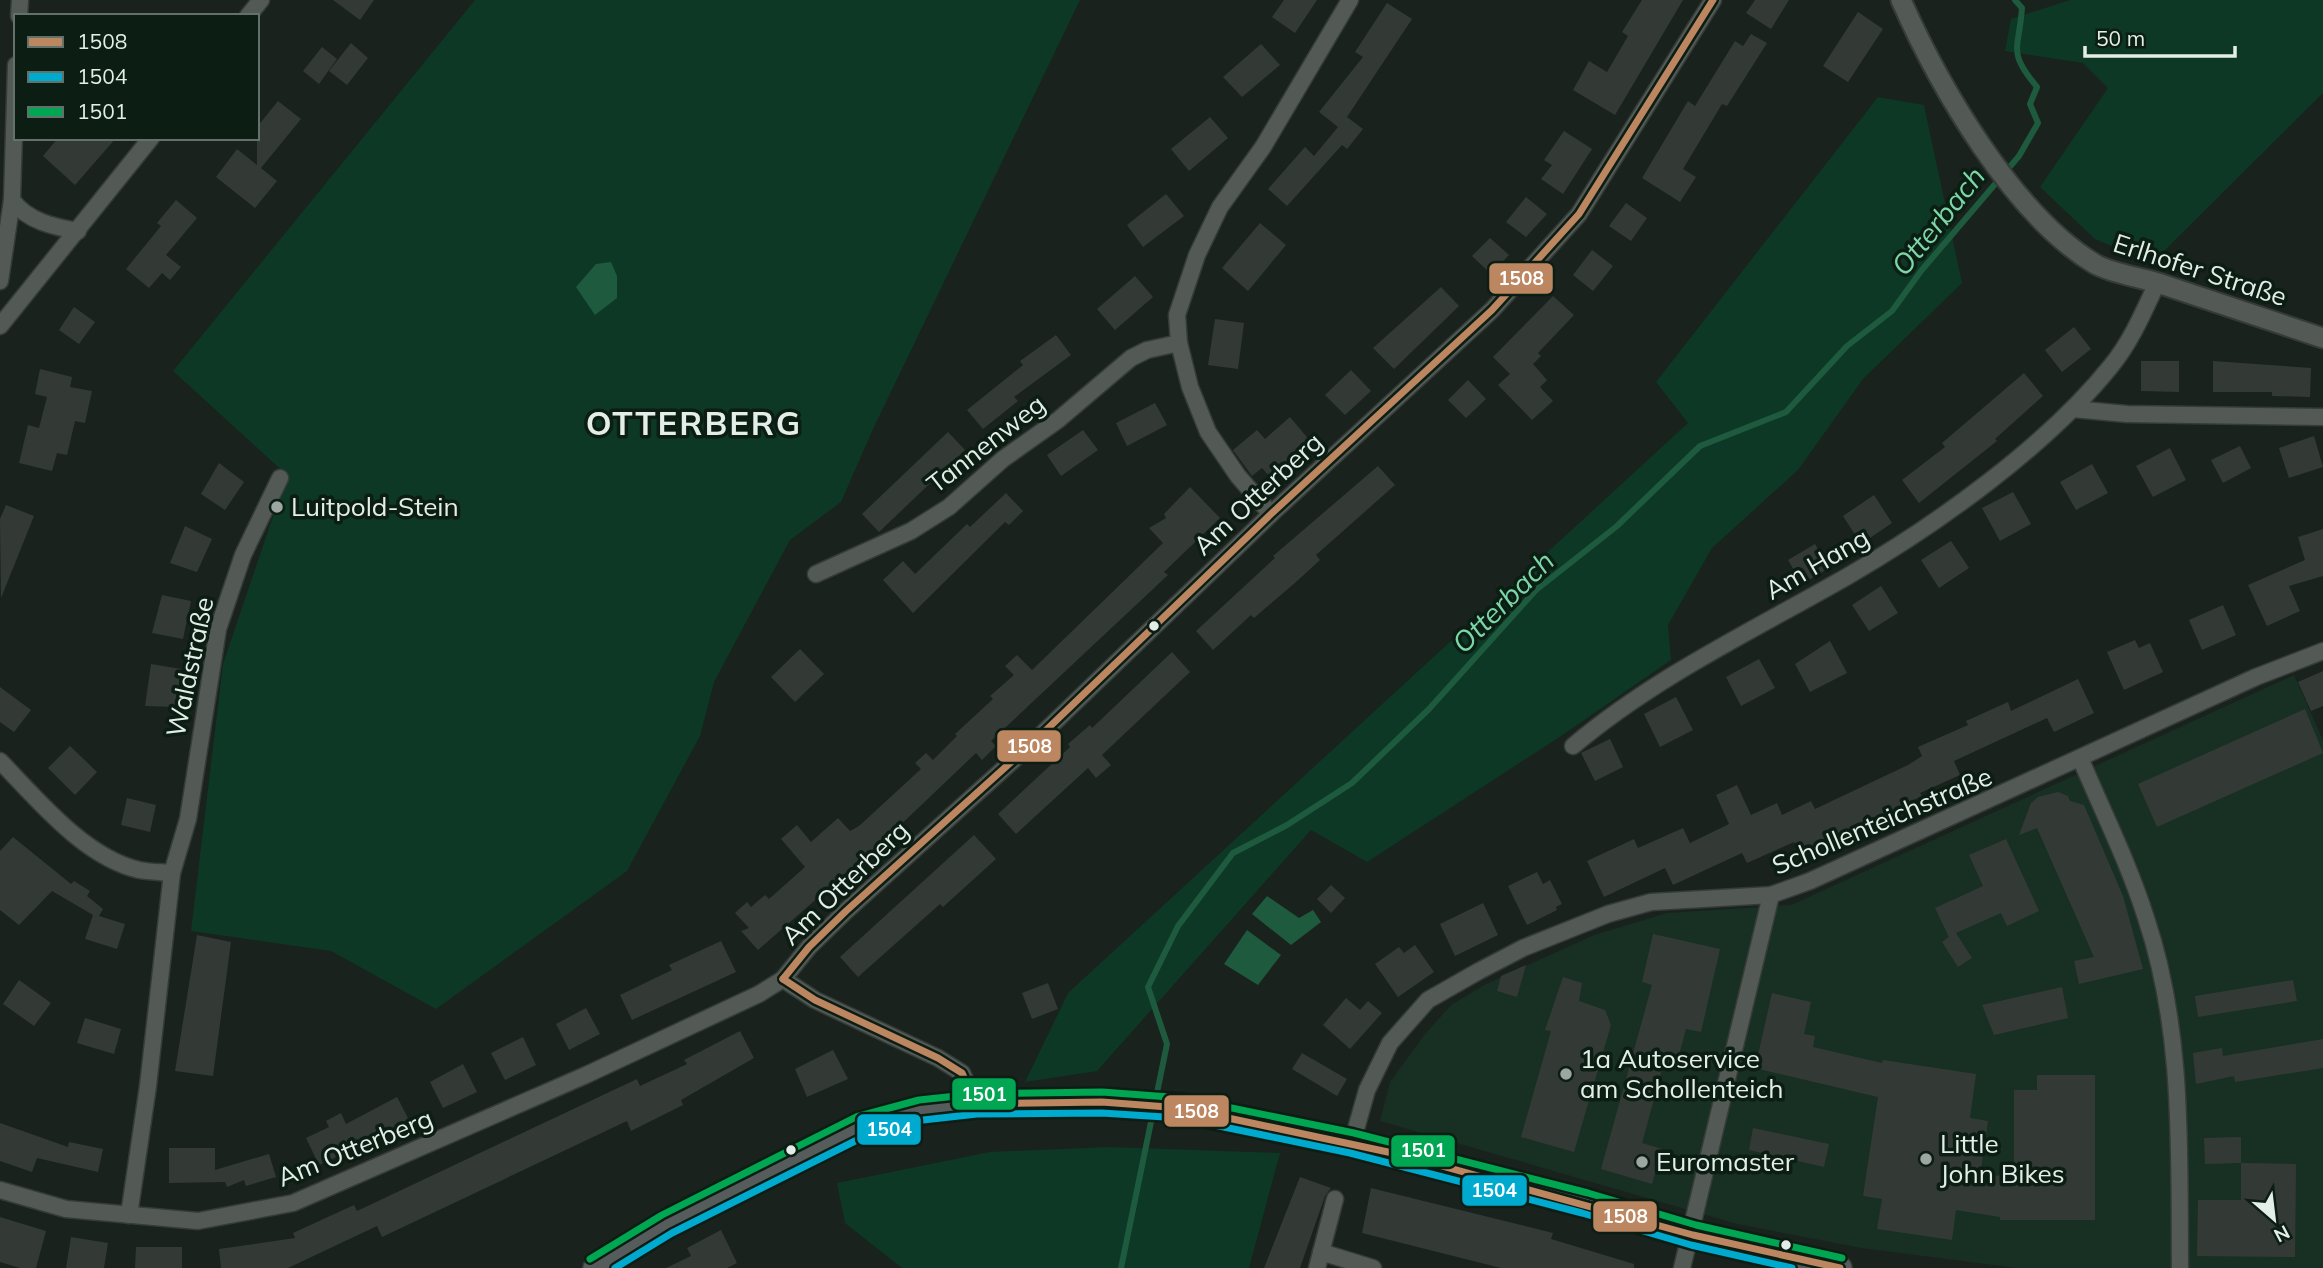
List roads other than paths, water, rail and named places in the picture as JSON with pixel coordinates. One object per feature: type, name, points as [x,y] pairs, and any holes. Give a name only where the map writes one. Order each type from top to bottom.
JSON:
[{"type":"main road","points":[[595,1268],[667,1224],[859,1127],[921,1110],[976,1104],[1101,1102],[1181,1108],[1352,1143],[1572,1200],[1693,1235],[1840,1268]]},
{"type":"street","points":[[250,14],[261,0]]},
{"type":"street","points":[[1271,514],[1238,476],[1208,432],[1190,387],[1178,343],[1177,315],[1197,255],[1220,207],[1262,147],[1350,0]]},
{"type":"street","name":"Am Otterberg","points":[[0,1190],[65,1209],[198,1222],[302,1200],[586,1075],[760,994],[783,979],[809,947],[846,911],[1040,736],[1271,514],[1492,310],[1579,214],[1713,0]]},
{"type":"street","name":"Erlhofer Straße","points":[[1901,0],[1944,85],[1992,161],[2021,199],[2064,240],[2096,265],[2323,338]]},
{"type":"street","points":[[0,281],[12,200],[14,132]]},
{"type":"street","points":[[0,326],[149,140]]},
{"type":"street","points":[[12,200],[20,211],[37,219],[78,230]]},
{"type":"street","name":"Am Hang","points":[[1573,746],[1601,722],[1681,669],[1918,534],[2073,409],[2113,364],[2158,283]]},
{"type":"street","name":"Tannenweg","points":[[816,574],[911,531],[949,507],[1003,459],[1058,420],[1131,358],[1147,350],[1178,343]]},
{"type":"street","points":[[2073,409],[2127,414],[2323,417]]},
{"type":"street","name":"Waldstraße","points":[[129,1215],[148,1086],[172,873],[188,819],[218,629],[243,555],[280,478]]},
{"type":"street","name":"Schollenteichstraße","points":[[1682,1268],[1693,1235],[1771,895],[1810,881],[2081,760],[2256,677],[2323,651]]},
{"type":"street","points":[[2081,760],[2147,919],[2166,1001],[2179,1093],[2180,1268]]},
{"type":"street","points":[[0,761],[78,837],[105,855],[138,870],[172,873]]},
{"type":"street","points":[[1352,1143],[1367,1090],[1390,1043],[1428,1000],[1524,948],[1608,914],[1663,901],[1771,895]]},
{"type":"street","name":"Am Otterberg","points":[[783,979],[815,1000],[962,1073],[976,1104]]},
{"type":"street","points":[[1335,1199],[1319,1260],[1373,1268]]},
{"type":"waterway","name":"Otterbach","points":[[1121,1268],[1167,1044],[1148,987],[1178,926],[1233,853],[1287,825],[1352,783],[1429,709],[1536,590],[1617,526],[1700,446],[1786,412],[1847,346],[1892,311],[1921,271],[2019,156],[2038,123],[2030,104],[2037,87],[2018,57],[2022,8],[2015,0]]},
{"type":"place","name":"Luitpold-Stein","points":[[277,507]]},
{"type":"place","name":"1a Autoservice am Schollenteich","points":[[1566,1074]]},
{"type":"place","name":"Little John Bikes","points":[[1926,1159]]},
{"type":"place","name":"Euromaster","points":[[1642,1162]]},
{"type":"district","name":"OTTERBERG","points":[[694,423]]}]
